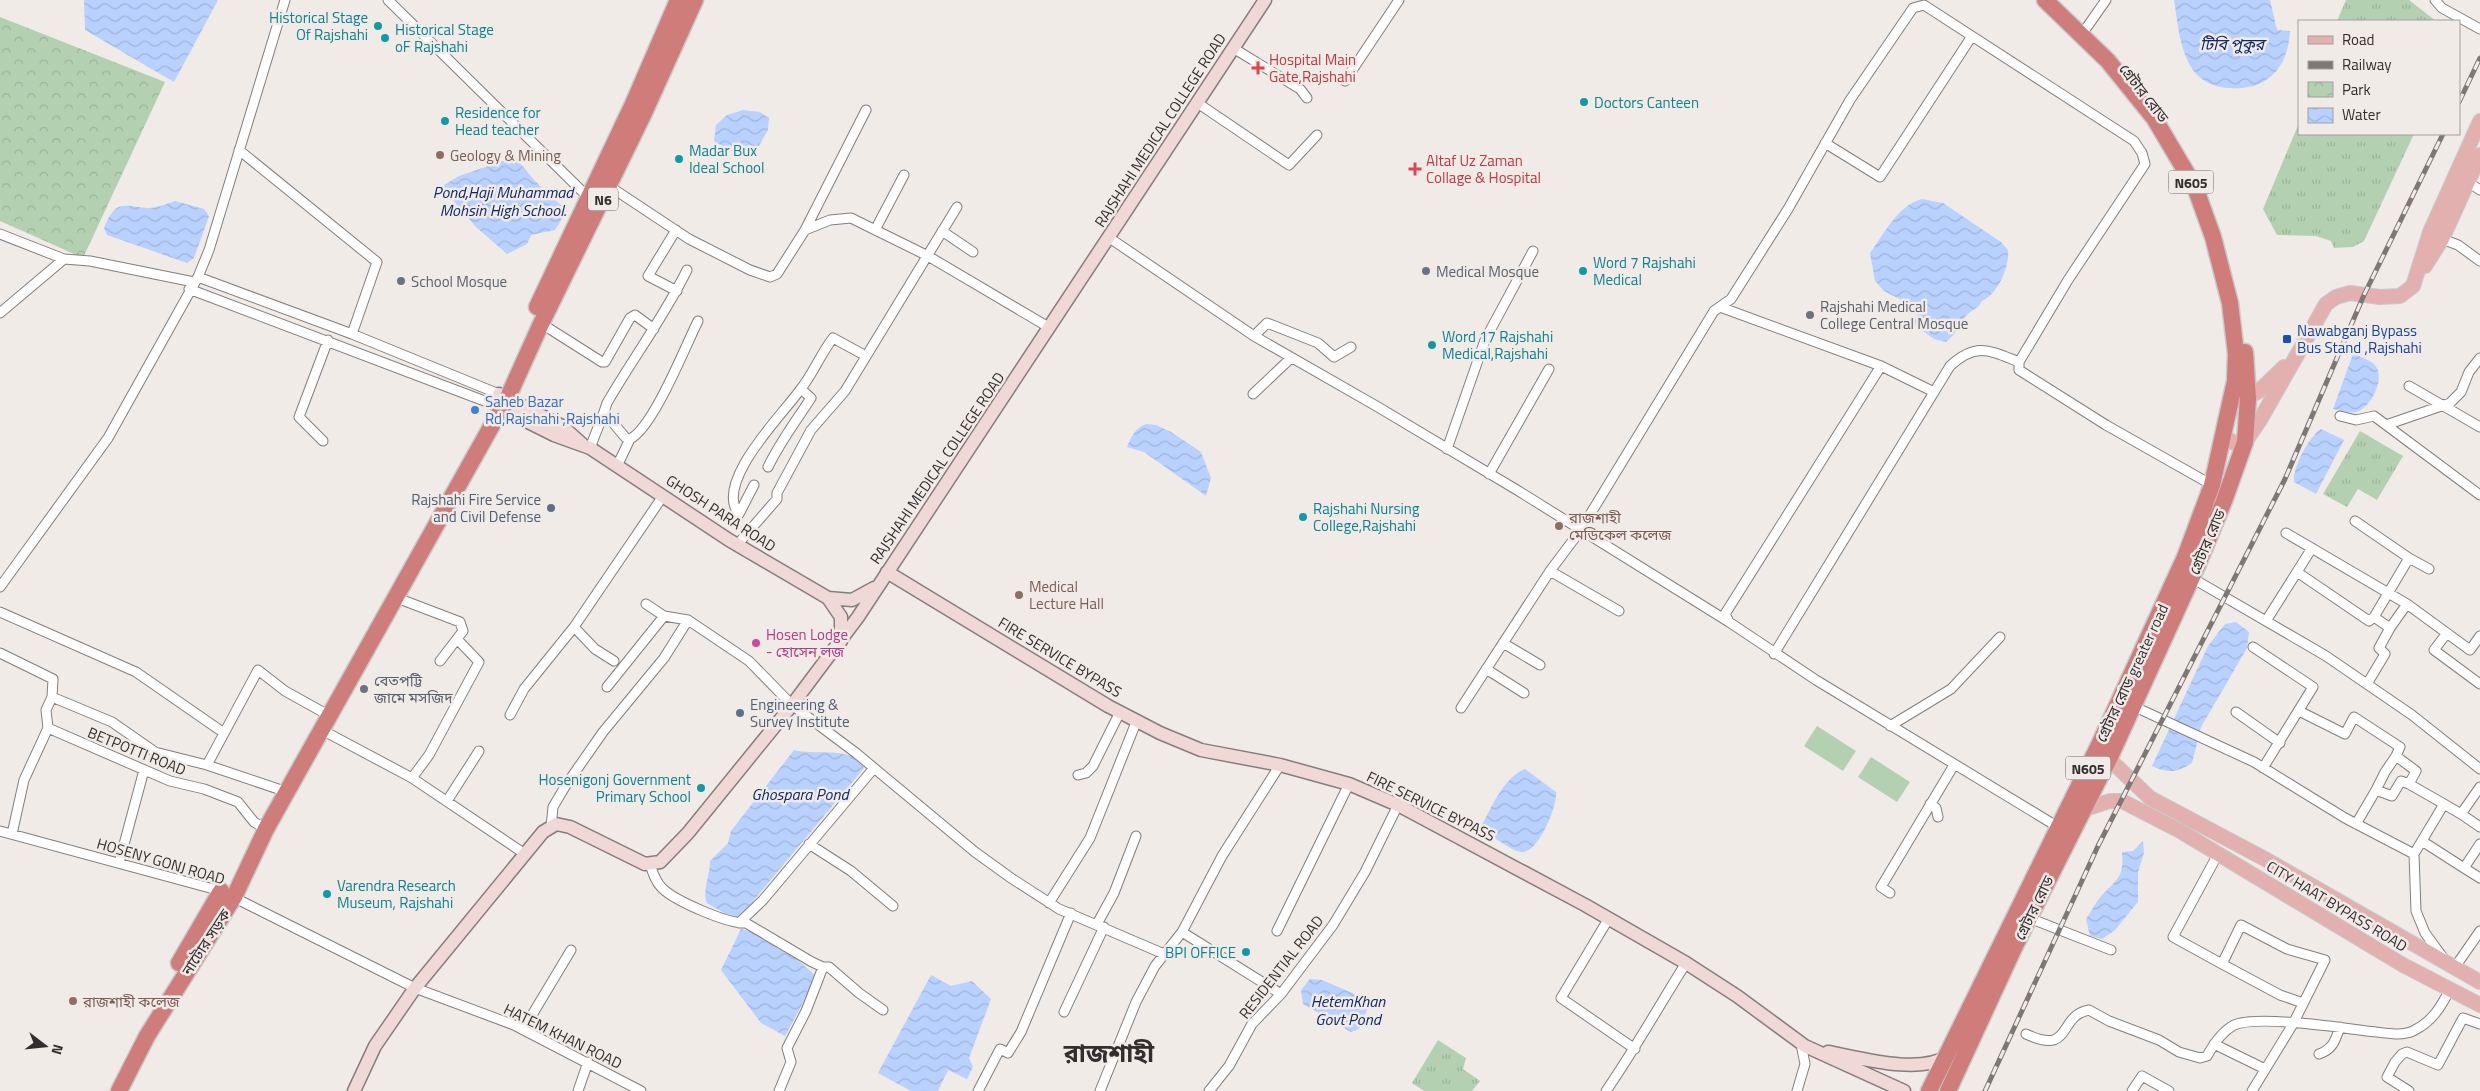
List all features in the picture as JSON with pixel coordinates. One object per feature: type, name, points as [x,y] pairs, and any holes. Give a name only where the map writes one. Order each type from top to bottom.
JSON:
[{"type":"highway","name":"N6","points":[[228,894],[397,598],[542,324],[678,0]]},
{"type":"highway","name":"N6","points":[[500,405],[514,359],[593,204],[609,186],[695,0]]},
{"type":"highway","name":"গ্রেটার রোড","points":[[2045,0],[2108,61],[2154,118],[2194,187],[2213,237],[2230,303],[2236,354],[2230,409],[2224,436]]},
{"type":"highway","name":"গ্রেটার রোড","points":[[1948,1091],[2029,918],[2109,759],[2192,578],[2224,501],[2245,442],[2248,399],[2237,289],[2220,229],[2199,176],[2158,108],[2088,27],[2058,0]]},
{"type":"highway","name":"গ্রেটার রোড greater road","points":[[1929,1091],[1948,1056],[2157,621],[2185,557],[2212,485],[2224,436]]},
{"type":"highway","points":[[107,1091],[228,894]]},
{"type":"highway","name":"নাটোর সড়ক","points":[[119,1091],[147,1036],[228,894]]},
{"type":"main road","name":"RAJSHAHI MEDICAL COLLEGE ROAD","points":[[884,580],[1265,0]]},
{"type":"main road","name":"RAJSHAHI MEDICAL COLLEGE ROAD","points":[[884,580],[1114,241],[1272,0]]},
{"type":"main road","points":[[2413,286],[2430,232],[2480,121]]},
{"type":"main road","points":[[2224,436],[2234,443],[2245,442],[2260,420],[2319,312],[2326,304],[2350,293],[2380,297],[2400,296],[2413,286],[2442,238],[2480,155]]},
{"type":"main road","points":[[2230,409],[2248,399],[2273,380],[2302,345]]},
{"type":"main road","name":"GHOSH PARA ROAD","points":[[500,405],[562,426],[590,452],[617,466],[737,545],[828,598],[846,600],[863,595],[884,580]]},
{"type":"main road","points":[[354,1091],[375,1046],[416,988],[544,832],[556,824],[570,827],[645,864],[660,862],[688,833],[792,705],[884,580]]},
{"type":"main road","name":"FIRE SERVICE BYPASS","points":[[884,580],[1160,733],[1200,750],[1280,765],[1349,784],[1398,805],[1609,918],[1686,963],[1737,996],[1805,1046],[1904,1091]]},
{"type":"main road","points":[[828,598],[841,617],[841,640]]},
{"type":"main road","name":"CITY HAAT BYPASS ROAD","points":[[2109,759],[2143,793],[2480,982]]},
{"type":"main road","name":"CITY HAAT BYPASS ROAD","points":[[2082,810],[2110,800],[2122,801],[2180,831],[2403,965],[2480,1005]]},
{"type":"main road","name":"FIRE SERVICE BYPASS","points":[[1805,1046],[1906,1064],[1928,1064],[1938,1062],[1948,1056]]},
{"type":"street","points":[[0,587],[108,438],[194,283],[209,250],[285,0]]},
{"type":"street","points":[[388,0],[593,204]]},
{"type":"street","points":[[1345,81],[1399,0]]},
{"type":"street","points":[[2088,27],[2106,0]]},
{"type":"street","points":[[2435,0],[2442,8],[2480,29]]},
{"type":"street","points":[[1461,708],[1550,571],[1580,531],[1714,311],[1731,299],[1850,100],[1913,8],[1924,5],[2134,141],[2142,153],[2145,164],[2068,280],[2019,362],[2019,370],[2090,415],[2212,485]]},
{"type":"street","points":[[1825,143],[1880,177],[1972,36]]},
{"type":"street","points":[[1238,51],[1300,89],[1307,98]]},
{"type":"street","points":[[1202,106],[1289,165],[1317,135]]},
{"type":"street","points":[[609,186],[676,230],[750,270],[770,277],[777,274],[806,230],[866,110]]},
{"type":"street","points":[[239,150],[377,262],[352,334]]},
{"type":"street","points":[[875,230],[904,175]]},
{"type":"street","points":[[2468,182],[2480,190]]},
{"type":"street","points":[[737,545],[777,499],[777,493],[811,430],[845,391],[957,207]]},
{"type":"street","points":[[806,230],[830,220],[851,218],[928,256],[1050,328]]},
{"type":"street","points":[[676,230],[648,276],[676,291]]},
{"type":"street","points":[[942,231],[973,252]]},
{"type":"street","points":[[0,234],[64,259],[90,261],[194,283],[352,334],[500,405]]},
{"type":"street","points":[[2442,238],[2458,245],[2480,261]]},
{"type":"street","points":[[1114,241],[1254,336],[1489,474],[1729,622],[1774,654],[1890,726],[2058,827]]},
{"type":"street","points":[[1447,449],[1485,340],[1533,251]]},
{"type":"street","points":[[0,313],[64,259]]},
{"type":"street","points":[[590,452],[607,403],[654,329],[687,270]]},
{"type":"street","points":[[194,283],[328,340],[500,405]]},
{"type":"street","points":[[1720,307],[1882,366],[1934,392]]},
{"type":"street","points":[[542,324],[602,362],[605,362],[630,318],[635,315],[654,329]]},
{"type":"street","points":[[617,466],[630,439],[639,435],[652,414],[698,321]]},
{"type":"street","points":[[1254,336],[1267,323],[1318,343],[1334,357],[1351,347]]},
{"type":"street","points":[[754,485],[739,514],[733,500],[735,483],[741,470],[755,447],[801,389],[820,354],[833,338],[866,356]]},
{"type":"street","points":[[323,441],[299,417],[328,340]]},
{"type":"street","points":[[1774,654],[1950,366],[1966,353],[1973,350],[1986,351],[2019,362]]},
{"type":"street","points":[[1253,394],[1291,358]]},
{"type":"street","points":[[2386,425],[2450,403],[2461,392],[2469,372],[2480,358]]},
{"type":"street","points":[[1729,622],[1725,614],[1882,366]]},
{"type":"street","points":[[1489,474],[1549,369]]},
{"type":"street","points":[[2409,386],[2480,427]]},
{"type":"street","points":[[768,467],[781,442],[800,417],[811,398],[801,389]]},
{"type":"street","points":[[604,412],[625,438],[630,439]]},
{"type":"street","points":[[2340,416],[2356,420],[2374,416],[2480,495]]},
{"type":"street","points":[[510,715],[524,689],[574,627],[663,496]]},
{"type":"street","points":[[2355,521],[2429,569]]},
{"type":"street","points":[[2286,533],[2407,604],[2470,650],[2480,636]]},
{"type":"street","points":[[2266,621],[2312,548]]},
{"type":"street","points":[[2297,572],[2369,622],[2390,594],[2410,558]]},
{"type":"street","points":[[1550,571],[1619,611]]},
{"type":"street","points":[[2192,578],[2326,656],[2412,715],[2480,769]]},
{"type":"street","points":[[397,598],[460,622],[463,632],[440,661]]},
{"type":"street","points":[[646,604],[664,616],[688,620],[750,661],[792,705],[874,768],[975,852],[1049,903],[1164,954]]},
{"type":"street","points":[[2367,684],[2385,654],[2379,648],[2407,604]]},
{"type":"street","points":[[0,612],[136,672],[224,733]]},
{"type":"street","points":[[607,686],[664,616]]},
{"type":"street","points":[[2374,617],[2390,628]]},
{"type":"street","points":[[551,827],[553,807],[566,785],[603,732],[664,658],[688,620]]},
{"type":"street","points":[[574,627],[595,649],[614,661]]},
{"type":"street","points":[[2447,633],[2434,650],[2480,684]]},
{"type":"street","points":[[1890,726],[1951,689],[2000,637]]},
{"type":"street","points":[[412,778],[429,755],[479,662],[457,639]]},
{"type":"street","points":[[1503,643],[1540,665]]},
{"type":"street","points":[[2253,648],[2313,687],[2263,768]]},
{"type":"street","points":[[0,653],[53,679],[52,697],[46,710],[48,728],[24,780],[12,834]]},
{"type":"street","points":[[1486,669],[1524,693]]},
{"type":"street","points":[[207,765],[258,670],[285,691],[330,716]]},
{"type":"street","points":[[52,697],[112,722],[155,752],[207,765],[287,792]]},
{"type":"street","points":[[2133,706],[2263,768],[2356,824],[2414,854]]},
{"type":"street","points":[[2299,711],[2344,734],[2354,717],[2400,747],[2356,824]]},
{"type":"street","points":[[1078,775],[1086,773],[1093,766],[1120,712]]},
{"type":"street","points":[[2236,712],[2280,743]]},
{"type":"street","points":[[1049,903],[1090,838],[1137,720]]},
{"type":"street","name":"BETPOTTI ROAD","points":[[48,728],[144,770],[238,802],[254,822],[266,829]]},
{"type":"street","points":[[322,730],[412,778],[525,854]]},
{"type":"street","points":[[447,801],[479,750]]},
{"type":"street","points":[[2396,756],[2416,771],[2409,784]]},
{"type":"street","points":[[1100,1091],[1136,1002],[1164,954],[1182,932],[1222,856],[1280,765]]},
{"type":"street","points":[[1890,893],[1882,887],[1954,765]]},
{"type":"street","points":[[739,923],[763,900],[874,768]]},
{"type":"street","points":[[119,863],[144,770]]},
{"type":"street","points":[[2376,790],[2392,796],[2401,781],[2461,814],[2480,828]]},
{"type":"street","points":[[1277,931],[1349,784]]},
{"type":"street","points":[[2461,814],[2480,786]]},
{"type":"street","points":[[1930,804],[1936,808],[1938,817]]},
{"type":"street","points":[[2444,804],[2414,854],[2416,911],[2425,933],[2450,964],[2480,931]]},
{"type":"street","name":"RESIDENTIAL ROAD","points":[[1209,1091],[1229,1066],[1252,1024],[1281,994],[1333,925],[1365,872],[1398,805]]},
{"type":"street","name":"HOSENY GONJ ROAD","points":[[0,831],[228,894],[416,988]]},
{"type":"street","points":[[1064,1012],[1136,836]]},
{"type":"street","points":[[2422,840],[2480,878]]},
{"type":"street","points":[[809,844],[851,871],[893,906]]},
{"type":"street","points":[[2464,868],[2480,844]]},
{"type":"street","points":[[2218,854],[2173,937],[2280,995],[2302,1003]]},
{"type":"street","points":[[650,864],[655,878],[663,889],[717,916],[739,923],[746,923],[823,967],[829,967],[859,993],[883,1010]]},
{"type":"street","points":[[978,1091],[1000,1049],[1008,1053],[1021,1032],[1071,913]]},
{"type":"street","points":[[1609,918],[1561,998],[1635,1049]]},
{"type":"street","points":[[2029,918],[2111,950]]},
{"type":"street","points":[[2222,964],[2241,925],[2286,949],[2325,960],[2292,1024],[2252,1091]]},
{"type":"street","points":[[1182,932],[1281,994]]},
{"type":"street","points":[[523,1030],[571,950]]},
{"type":"street","points":[[1606,1091],[1635,1049],[1686,963]]},
{"type":"street","points":[[779,1091],[791,1062],[787,1048],[806,1011],[823,967]]},
{"type":"street","name":"HATEM KHAN ROAD","points":[[416,988],[523,1030],[641,1091]]},
{"type":"street","points":[[2026,1034],[2042,1042],[2057,1039],[2082,1011],[2089,1010],[2108,1022],[2159,1040],[2179,1052],[2200,1058],[2207,1056],[2214,1044],[2233,1026],[2247,1022],[2340,1027],[2382,1032],[2412,1032],[2438,1013],[2450,989]]},
{"type":"street","points":[[2409,1091],[2387,1077],[2402,1054],[2407,1052],[2438,1066],[2463,1018],[2480,1024]]},
{"type":"street","points":[[2319,1054],[2328,1051],[2333,1046],[2340,1027]]},
{"type":"street","points":[[2214,1044],[2264,1069]]},
{"type":"street","points":[[1797,1091],[1805,1064],[1805,1046]]},
{"type":"street","points":[[578,1091],[588,1062]]},
{"type":"street","points":[[2132,1091],[2142,1076],[2170,1091]]},
{"type":"green space","points":[[2346,0],[2409,0],[2435,20],[2337,20]]},
{"type":"green space","points":[[0,17],[165,82],[83,258],[0,221]]},
{"type":"green space","points":[[2298,125],[2298,135],[2414,135],[2364,241],[2353,247],[2334,248],[2331,241],[2316,236],[2277,235],[2263,209]]},
{"type":"green space","points":[[2360,431],[2403,456],[2377,500],[2358,489],[2347,507],[2323,494]]},
{"type":"green space","points":[[1817,726],[1856,751],[1843,771],[1804,746]]},
{"type":"green space","points":[[1871,757],[1910,782],[1897,802],[1858,777]]},
{"type":"green space","points":[[1438,1040],[1466,1058],[1463,1069],[1480,1081],[1472,1091],[1424,1091],[1412,1083]]},
{"type":"water","points":[[84,0],[218,0],[174,82],[85,30]]},
{"type":"water","name":"টিবি পুকুর","points":[[2174,0],[2270,0],[2277,30],[2290,31],[2285,56],[2280,66],[2264,81],[2254,86],[2229,88],[2204,81],[2193,70],[2185,54]]},
{"type":"water","points":[[743,110],[760,112],[769,118],[768,130],[753,156],[737,154],[714,141],[716,125],[727,115]]},
{"type":"water","name":"Pond,Haji Muhammad Mohsin High School.","points":[[515,157],[535,181],[567,211],[555,230],[531,235],[527,244],[507,254],[476,227],[445,191],[444,185],[459,176]]},
{"type":"water","points":[[1922,199],[1943,203],[2001,242],[2008,250],[2007,264],[1998,286],[1978,307],[1967,314],[1955,333],[1946,342],[1934,339],[1912,323],[1921,310],[1884,291],[1875,281],[1870,253],[1899,214],[1913,202]]},
{"type":"water","points":[[175,201],[204,209],[209,216],[194,258],[187,263],[107,235],[104,228],[116,208],[126,206],[151,208]]},
{"type":"water","points":[[2353,354],[2374,364],[2379,376],[2378,384],[2367,405],[2356,412],[2350,413],[2333,409]]},
{"type":"water","points":[[1142,425],[1156,425],[1171,432],[1201,452],[1211,478],[1206,496],[1144,452],[1127,447],[1132,436]]},
{"type":"water","points":[[2321,429],[2344,440],[2316,494],[2294,482],[2294,476],[2298,461],[2311,438]]},
{"type":"water","points":[[2236,622],[2249,632],[2247,648],[2201,727],[2192,763],[2173,771],[2152,766],[2208,646],[2225,624]]},
{"type":"water","name":"Ghospara Pond","points":[[794,750],[851,756],[859,761],[864,768],[748,907],[737,917],[726,914],[707,903],[705,893],[710,861],[728,843],[731,831]]},
{"type":"water","points":[[1525,769],[1556,792],[1556,798],[1546,828],[1540,838],[1534,846],[1527,851],[1521,852],[1505,845],[1481,827],[1504,786],[1517,773]]},
{"type":"water","points":[[2143,841],[2144,853],[2138,872],[2138,902],[2115,930],[2102,939],[2090,936],[2086,919],[2099,899],[2119,876],[2122,866],[2122,852],[2133,851]]},
{"type":"water","points":[[741,929],[761,934],[791,954],[817,977],[785,1036],[761,1023],[721,970]]},
{"type":"water","points":[[931,975],[951,986],[972,981],[991,999],[969,1058],[973,1067],[967,1079],[948,1070],[938,1091],[911,1091],[878,1073]]},
{"type":"water","name":"HetemKhan Govt Pond","points":[[1310,979],[1322,980],[1371,1001],[1359,1029],[1351,1032],[1303,1004],[1301,990]]},
{"type":"railway","points":[[2460,100],[2480,58]]},
{"type":"railway","points":[[1985,1091],[2098,846],[2285,479],[2364,295],[2443,135]]},
{"type":"place","name":"Historical Stage Of Rajshahi","points":[[378,26]]},
{"type":"place","name":"Historical Stage oF Rajshahi","points":[[385,38]]},
{"type":"place","name":"Hospital Main Gate,Rajshahi","points":[[1258,68]]},
{"type":"place","name":"Doctors Canteen","points":[[1584,102]]},
{"type":"place","name":"Residence for Head teacher","points":[[445,121]]},
{"type":"place","name":"Geology & Mining","points":[[440,155]]},
{"type":"place","name":"Madar Bux Ideal School","points":[[679,159]]},
{"type":"place","name":"Altaf Uz Zaman Collage & Hospital","points":[[1415,169]]},
{"type":"place","name":"Medical Mosque","points":[[1426,271]]},
{"type":"place","name":"Word 7 Rajshahi Medical","points":[[1583,271]]},
{"type":"place","name":"School Mosque","points":[[401,281]]},
{"type":"place","name":"Rajshahi Medical College Central Mosque","points":[[1810,315]]},
{"type":"place","name":"Nawabganj Bypass Bus Stand ,Rajshahi","points":[[2287,339]]},
{"type":"place","name":"Word 17 Rajshahi Medical,Rajshahi","points":[[1432,345]]},
{"type":"place","name":"Saheb Bazar Rd,Rajshahi ,Rajshahi","points":[[475,410]]},
{"type":"place","name":"Rajshahi Fire Service and Civil Defense","points":[[551,508]]},
{"type":"place","name":"Rajshahi Nursing College,Rajshahi","points":[[1303,517]]},
{"type":"place","name":"রাজশাহী মেডিকেল কলেজ","points":[[1559,526]]},
{"type":"place","name":"Medical Lecture Hall","points":[[1019,595]]},
{"type":"place","name":"Hosen Lodge - হোসেন লজ","points":[[756,643]]},
{"type":"place","name":"বেতপট্টি জামে মসজিদ","points":[[364,689]]},
{"type":"place","name":"Engineering & Survey Institute","points":[[740,713]]},
{"type":"place","name":"Hosenigonj Government Primary School","points":[[701,788]]},
{"type":"place","name":"Varendra Research Museum, Rajshahi","points":[[327,894]]},
{"type":"place","name":"BPI OFFICE","points":[[1246,952]]},
{"type":"place","name":"রাজশাহী কলেজ","points":[[73,1001]]},
{"type":"district","name":"রাজশাহী","points":[[1109,1053]]}]
